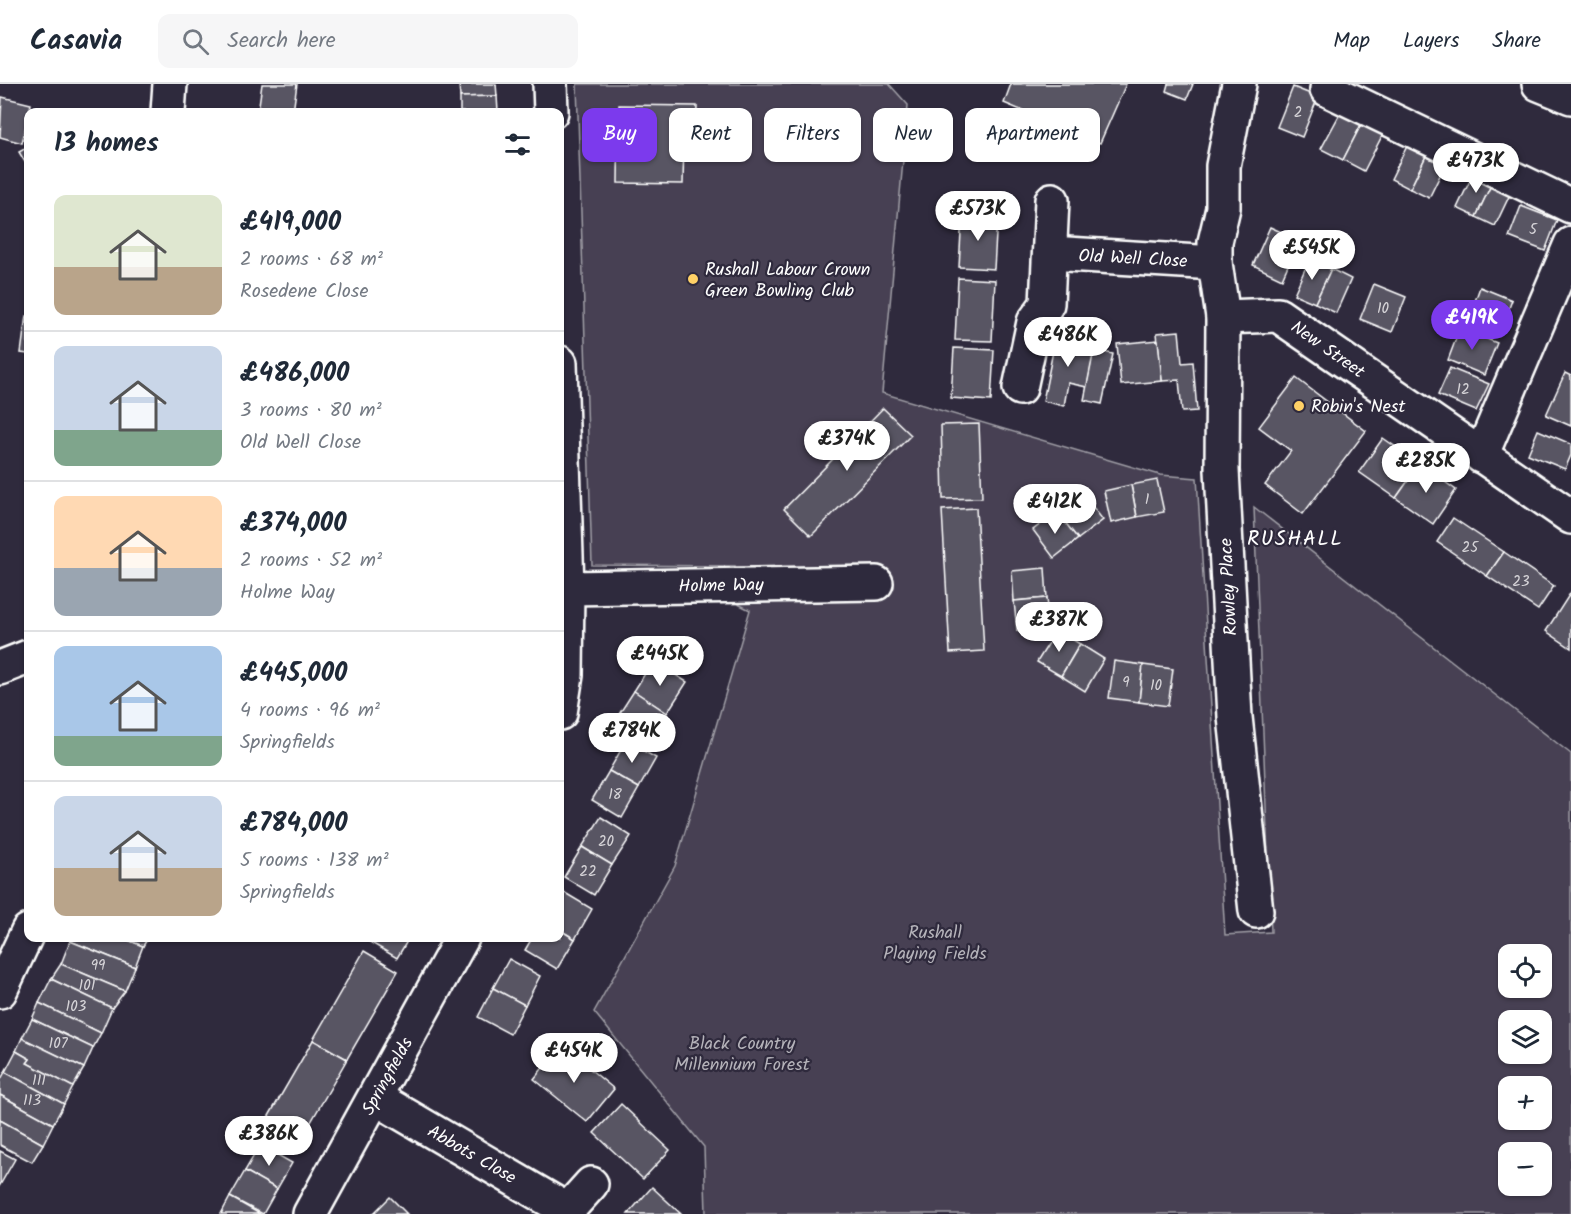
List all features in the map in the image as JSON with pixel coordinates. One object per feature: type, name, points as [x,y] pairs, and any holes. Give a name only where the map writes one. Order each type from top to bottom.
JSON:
[{"type":"main road","points":[[550,84],[551,108]]},
{"type":"main road","points":[[1215,252],[1223,208],[1223,166],[1239,84]]},
{"type":"main road","points":[[1539,84],[1571,97]]},
{"type":"main road","points":[[1327,88],[1571,206]]},
{"type":"main road","points":[[1020,388],[1034,322],[1047,304],[1052,200]]},
{"type":"main road","points":[[1482,456],[1571,244]]},
{"type":"main road","name":"Old Well Close","points":[[1050,253],[1215,252]]},
{"type":"main road","name":"Rowley Place","points":[[1215,252],[1223,317],[1222,471],[1235,717],[1256,911]]},
{"type":"main road","name":"New Street","points":[[1223,317],[1278,315],[1571,517]]},
{"type":"main road","points":[[564,492],[567,588],[564,688]]},
{"type":"main road","name":"Holme Way","points":[[567,588],[876,583]]},
{"type":"main road","points":[[0,668],[24,659]]},
{"type":"main road","points":[[0,991],[24,940]]},
{"type":"main road","name":"Springfields","points":[[310,1214],[376,1098],[460,942]]},
{"type":"main road","name":"Abbots Close","points":[[376,1098],[566,1212],[591,1184]]},
{"type":"green space","name":"Rushall Playing Fields","points":[[577,84],[889,84],[908,105],[908,108],[873,108],[873,162],[903,162],[882,393],[1160,475],[1197,478],[1225,935],[1271,932],[1254,507],[1571,754],[1571,1214],[706,1214],[704,1147],[594,1012],[675,866],[750,610],[732,601],[735,566],[592,565]]},
{"type":"building","points":[[262,84],[297,84],[294,108],[259,108]]},
{"type":"building","points":[[459,84],[496,84],[497,96],[460,97]]},
{"type":"building","points":[[1011,84],[1126,84],[1100,143],[1100,108],[1016,108],[1004,103]]},
{"type":"building","points":[[1168,84],[1193,84],[1187,99],[1166,91]]},
{"type":"building","points":[[1293,87],[1318,97],[1302,137],[1277,127]]},
{"type":"building","points":[[497,96],[498,108],[460,108],[460,97]]},
{"type":"building","points":[[2,97],[31,104],[30,108],[24,108],[22,143],[0,137]]},
{"type":"building","points":[[619,105],[697,106],[697,108],[669,108],[669,162],[683,162],[683,184],[618,183],[618,162],[657,162],[657,108],[619,108]]},
{"type":"building","points":[[1342,110],[1363,121],[1343,160],[1321,149]]},
{"type":"building","points":[[1363,121],[1384,132],[1364,171],[1343,160]]},
{"type":"building","points":[[1409,142],[1428,152],[1410,189],[1391,179]]},
{"type":"building","points":[[24,149],[24,160],[19,152]]},
{"type":"building","points":[[1428,152],[1447,161],[1429,198],[1410,189]]},
{"type":"building","points":[[1475,170],[1494,179],[1476,217],[1457,208]]},
{"type":"building","points":[[1494,179],[1513,188],[1495,226],[1476,217]]},
{"type":"building","points":[[1521,206],[1557,220],[1545,251],[1509,237]]},
{"type":"building","points":[[962,215],[997,217],[994,269],[959,267]]},
{"type":"building","points":[[1270,227],[1299,240],[1282,279],[1253,265]]},
{"type":"building","points":[[1309,260],[1331,269],[1315,303],[1294,294]]},
{"type":"building","points":[[1331,269],[1351,279],[1336,313],[1315,303]]},
{"type":"building","points":[[958,278],[995,280],[992,341],[955,340]]},
{"type":"building","points":[[1374,284],[1406,297],[1392,332],[1360,319]]},
{"type":"building","points":[[1480,287],[1512,300],[1499,336],[1467,324]]},
{"type":"building","points":[[1460,328],[1497,343],[1484,375],[1448,360]]},
{"type":"building","points":[[24,331],[24,353],[21,353]]},
{"type":"building","points":[[1179,331],[1182,363],[1193,362],[1197,411],[1182,412],[1179,380],[1162,381],[1157,333]]},
{"type":"building","points":[[1056,336],[1096,344],[1087,387],[1068,383],[1064,406],[1043,401]]},
{"type":"building","points":[[1158,340],[1162,381],[1121,385],[1117,344]]},
{"type":"building","points":[[954,348],[994,350],[991,401],[951,398]]},
{"type":"building","points":[[1094,350],[1113,354],[1102,404],[1084,400]]},
{"type":"building","points":[[1450,368],[1489,384],[1476,411],[1438,395]]},
{"type":"building","points":[[1565,373],[1571,376],[1571,426],[1546,415]]},
{"type":"building","points":[[1296,378],[1366,431],[1303,514],[1265,485],[1291,451],[1259,427]]},
{"type":"building","points":[[883,408],[911,435],[811,536],[784,509]]},
{"type":"building","points":[[979,424],[982,498],[943,499],[941,425]]},
{"type":"building","points":[[1538,430],[1571,444],[1571,455],[1565,469],[1528,454]]},
{"type":"building","points":[[1383,438],[1420,464],[1396,498],[1359,472]]},
{"type":"building","points":[[1420,464],[1456,490],[1433,524],[1396,498]]},
{"type":"building","points":[[1157,480],[1164,512],[1137,517],[1131,485]]},
{"type":"building","points":[[1131,485],[1137,517],[1111,523],[1104,491]]},
{"type":"building","points":[[1082,493],[1103,520],[1078,539],[1057,512]]},
{"type":"building","points":[[976,508],[984,651],[950,653],[942,510]]},
{"type":"building","points":[[1057,512],[1078,539],[1054,558],[1033,530]]},
{"type":"building","points":[[1453,518],[1504,552],[1487,576],[1437,542]]},
{"type":"building","points":[[1504,552],[1554,586],[1538,610],[1487,576]]},
{"type":"building","points":[[1045,568],[1047,598],[1014,601],[1012,571]]},
{"type":"building","points":[[1571,592],[1571,648],[1546,631]]},
{"type":"building","points":[[1047,598],[1050,628],[1017,631],[1014,601]]},
{"type":"building","points":[[1057,630],[1080,644],[1061,676],[1037,662]]},
{"type":"building","points":[[1080,644],[1104,659],[1085,691],[1061,676]]},
{"type":"building","points":[[653,661],[687,682],[667,713],[634,691]]},
{"type":"building","points":[[1114,661],[1143,665],[1139,702],[1109,698]]},
{"type":"building","points":[[1143,665],[1173,669],[1168,706],[1139,702]]},
{"type":"building","points":[[634,691],[667,713],[648,744],[614,722]]},
{"type":"building","points":[[626,741],[656,758],[639,788],[609,771]]},
{"type":"building","points":[[609,771],[639,788],[622,818],[592,800]]},
{"type":"building","points":[[601,817],[631,836],[612,865],[582,847]]},
{"type":"building","points":[[582,847],[612,865],[594,895],[564,877]]},
{"type":"building","points":[[564,892],[592,909],[575,939],[564,932]]},
{"type":"building","points":[[564,932],[575,939],[557,969],[525,950],[530,942],[564,942]]},
{"type":"building","points":[[70,942],[72,942],[135,967],[125,991],[61,964]]},
{"type":"building","points":[[72,942],[133,942],[143,946],[135,967]]},
{"type":"building","points":[[133,942],[146,942],[143,946]]},
{"type":"building","points":[[370,942],[407,942],[397,958]]},
{"type":"building","points":[[364,951],[398,971],[347,1059],[313,1040]]},
{"type":"building","points":[[509,959],[540,976],[525,1005],[493,988]]},
{"type":"building","points":[[61,964],[125,991],[112,1008],[51,979]]},
{"type":"building","points":[[51,979],[112,1008],[101,1033],[39,1003]]},
{"type":"building","points":[[493,988],[525,1005],[510,1034],[478,1017]]},
{"type":"building","points":[[39,1003],[101,1033],[93,1048],[32,1019]]},
{"type":"building","points":[[32,1019],[93,1048],[84,1068],[22,1038]]},
{"type":"building","points":[[22,1038],[84,1068],[73,1087],[27,1063],[30,1059],[16,1051]]},
{"type":"building","points":[[313,1040],[347,1059],[296,1148],[262,1128]]},
{"type":"building","points":[[561,1045],[614,1089],[587,1122],[534,1079]]},
{"type":"building","points":[[16,1051],[30,1059],[27,1063],[73,1087],[64,1104],[5,1072]]},
{"type":"building","points":[[5,1072],[64,1104],[53,1124],[0,1095],[0,1081]]},
{"type":"building","points":[[0,1095],[53,1124],[43,1144],[0,1120]]},
{"type":"building","points":[[621,1104],[670,1150],[643,1179],[594,1133]]},
{"type":"building","points":[[0,1120],[43,1144],[32,1162],[0,1145]]},
{"type":"building","points":[[260,1145],[292,1163],[277,1189],[245,1171]]},
{"type":"building","points":[[0,1151],[15,1159],[0,1185]]},
{"type":"building","points":[[245,1171],[277,1189],[263,1214],[230,1197]]},
{"type":"building","points":[[652,1187],[681,1214],[628,1214]]},
{"type":"building","points":[[230,1197],[260,1214],[221,1214]]},
{"type":"building","points":[[390,1197],[407,1214],[373,1214]]},
{"type":"place","name":"Rushall Labour Crown Green Bowling Club","points":[[693,279]]},
{"type":"place","name":"Robin's Nest","points":[[1299,406]]},
{"type":"district","name":"RUSHALL","points":[[1295,538]]},
{"type":"park label","name":"Black Country Millennium Forest","points":[[742,1053]]}]
